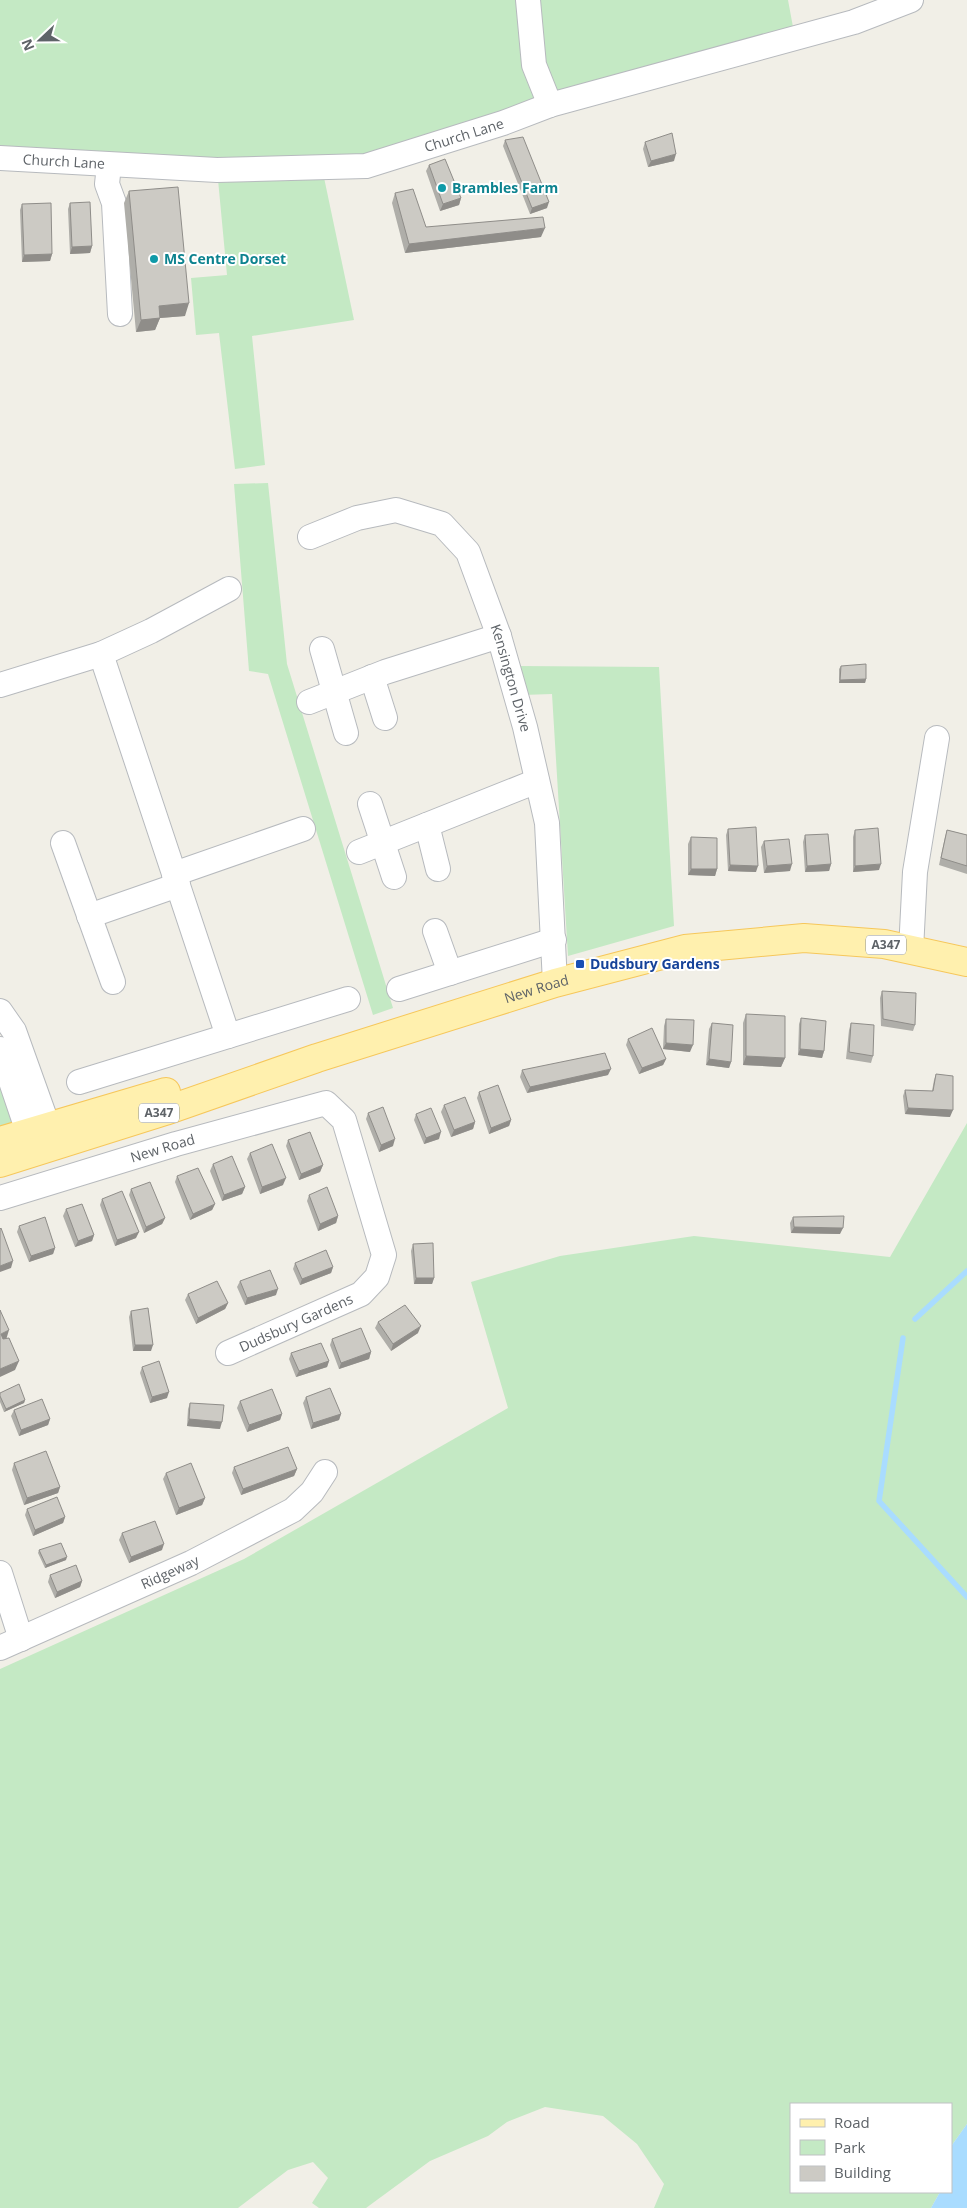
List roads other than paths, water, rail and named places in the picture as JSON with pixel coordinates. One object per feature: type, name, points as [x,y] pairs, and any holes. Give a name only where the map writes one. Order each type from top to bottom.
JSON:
[{"type":"main road","name":"New Road","points":[[0,1141],[41,1136],[159,1094],[317,1058],[555,983],[685,949],[804,938],[884,944],[967,962]]},
{"type":"main road","name":"New Road","points":[[0,1163],[41,1136]]},
{"type":"street","points":[[528,0],[534,65],[550,105]]},
{"type":"street","name":"Church Lane","points":[[0,158],[217,170],[366,166],[502,123],[550,105],[854,22],[911,0]]},
{"type":"street","points":[[109,165],[107,184],[114,203],[120,314]]},
{"type":"street","name":"Kensington Drive","points":[[310,537],[357,518],[396,510],[442,524],[468,552],[499,636],[525,727],[547,823],[555,983]]},
{"type":"street","points":[[0,685],[101,654],[151,631],[228,589]]},
{"type":"street","points":[[309,702],[372,677],[499,636]]},
{"type":"street","points":[[322,649],[346,733]]},
{"type":"street","points":[[101,654],[228,1036]]},
{"type":"street","points":[[372,677],[385,718]]},
{"type":"street","points":[[911,950],[915,872],[937,738]]},
{"type":"street","points":[[359,852],[537,781]]},
{"type":"street","points":[[370,804],[394,877]]},
{"type":"street","points":[[427,825],[438,869]]},
{"type":"street","points":[[89,916],[303,829]]},
{"type":"street","points":[[63,843],[113,982]]},
{"type":"street","points":[[434,931],[450,973]]},
{"type":"street","points":[[399,989],[554,940]]},
{"type":"street","points":[[80,1082],[348,999]]},
{"type":"street","points":[[0,1011],[14,1032],[41,1136]]},
{"type":"street","points":[[0,1049],[41,1136]]},
{"type":"street","name":"New Road","points":[[0,1198],[176,1144],[326,1103]]},
{"type":"street","name":"Dudsbury Gardens","points":[[228,1353],[361,1294],[377,1277],[384,1255],[344,1120],[326,1103]]},
{"type":"street","name":"Ridgeway","points":[[10,1643],[190,1563],[293,1510],[312,1492],[324,1472]]},
{"type":"street","points":[[0,1573],[10,1643]]},
{"type":"water","points":[[967,2124],[967,2208],[931,2208],[939,2193],[952,2193],[952,2145]]},
{"type":"waterway","points":[[915,1319],[967,1271]]},
{"type":"waterway","points":[[903,1338],[879,1501],[967,1597]]},
{"type":"place","name":"Brambles Farm","points":[[442,188]]},
{"type":"place","name":"MS Centre Dorset","points":[[154,259]]},
{"type":"place","name":"Dudsbury Gardens","points":[[580,964]]}]
